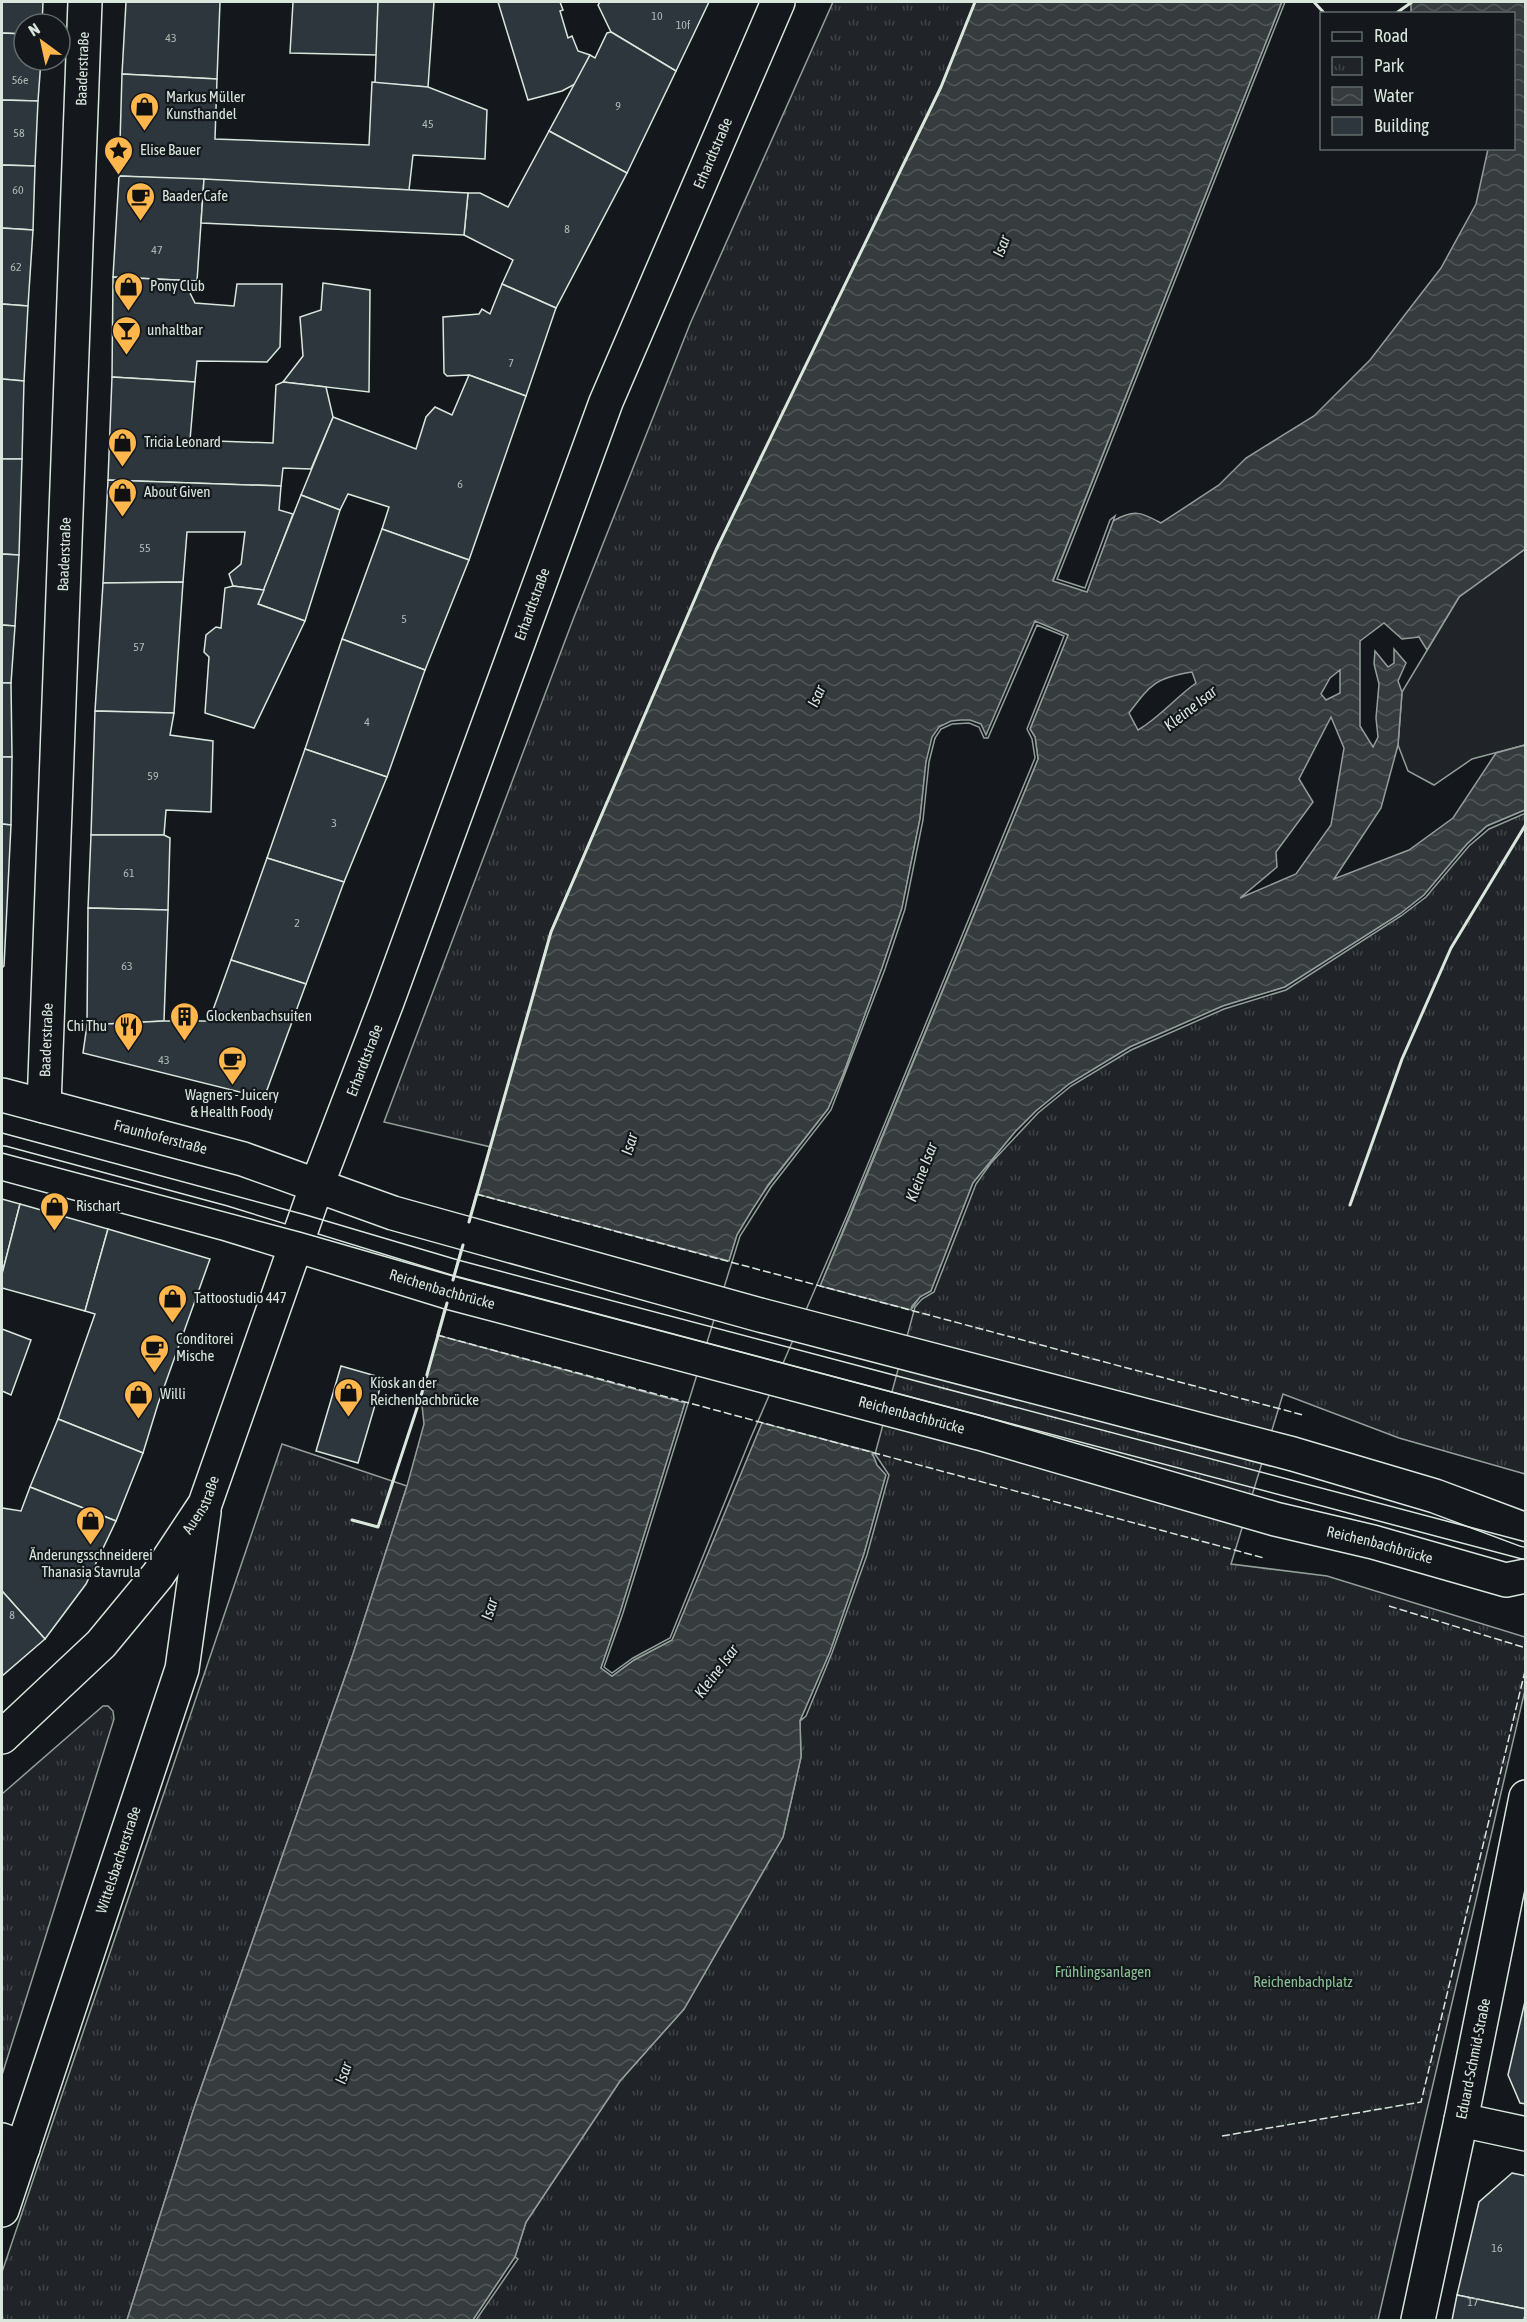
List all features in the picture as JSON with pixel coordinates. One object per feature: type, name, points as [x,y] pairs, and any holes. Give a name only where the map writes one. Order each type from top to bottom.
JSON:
[{"type":"main road","name":"Baaderstraße","points":[[44,1106],[85,2]]},
{"type":"main road","name":"Erhardtstraße","points":[[301,1230],[387,1002],[606,402],[778,2]]},
{"type":"main road","name":"Fraunhoferstraße","points":[[2,1095],[243,1159],[317,1185]]},
{"type":"main road","points":[[2,1163],[224,1222],[301,1230]]},
{"type":"main road","points":[[317,1185],[393,1213],[772,1318],[1293,1454],[1435,1496],[1526,1530]]},
{"type":"main road","name":"Reichenbachbrücke","points":[[301,1230],[448,1292],[979,1433],[1275,1519],[1373,1542],[1506,1580],[1526,1576]]},
{"type":"main road","name":"Auenstraße","points":[[2,1737],[102,1644],[158,1575],[205,1504],[301,1230]]},
{"type":"main road","name":"Wittelsbacherstraße","points":[[2,2210],[12,2144],[182,1669],[205,1504]]},
{"type":"main road","name":"Eduard-Schmid-Straße","points":[[1418,2320],[1526,1797]]},
{"type":"main road","points":[[1461,2120],[1526,2134]]},
{"type":"green space","points":[[833,2],[975,2],[941,87],[716,550],[551,931],[491,1147],[384,1122],[574,617],[690,324]]},
{"type":"green space","points":[[1525,549],[1525,745],[1472,759],[1434,785],[1408,771],[1398,745],[1402,692],[1459,597]]},
{"type":"green space","name":"Frühlingsanlagen","points":[[1525,810],[1525,1474],[1399,1438],[1283,1394],[1231,1564],[1327,1576],[1525,1637],[1525,1690],[1378,2320],[473,2320],[515,2257],[526,2222],[620,2081],[684,2009],[783,1837],[801,1757],[800,1721],[912,1306],[973,1183],[1015,1132],[1069,1084],[1467,844],[1487,826]]},
{"type":"green space","points":[[282,1444],[407,1486],[353,1654],[193,2111],[127,2320],[2,2320],[2,2272]]},
{"type":"green space","points":[[103,1706],[108,1706],[113,1711],[114,1719],[2,2075],[2,1794]]},
{"type":"water","points":[[975,2],[1282,2],[1053,580],[1087,591],[1113,521],[1137,513],[1161,523],[1219,485],[1246,458],[1314,416],[1370,360],[1441,268],[1476,204],[1488,150],[1515,150],[1515,12],[1411,12],[1411,2],[1525,2],[1525,549],[1459,597],[1427,650],[1419,637],[1402,639],[1384,623],[1360,641],[1360,726],[1373,747],[1378,737],[1376,718],[1379,684],[1374,664],[1375,651],[1388,667],[1394,663],[1394,649],[1406,663],[1398,681],[1402,692],[1398,745],[1381,808],[1334,879],[1409,850],[1453,818],[1496,753],[1525,745],[1525,810],[1487,826],[1467,844],[1424,895],[1400,914],[1285,987],[1223,1006],[1130,1047],[1069,1084],[1015,1132],[973,1183],[931,1291],[920,1297],[912,1306],[872,1454],[886,1475],[864,1554],[830,1652],[800,1721],[801,1757],[783,1837],[684,2009],[620,2081],[526,2222],[515,2257],[473,2320],[127,2320],[193,2111],[353,1654],[407,1486],[424,1424],[421,1396],[551,931],[716,550],[941,87]],"holes":[[[1035,622],[1068,635],[1030,729],[1035,737],[1038,759],[672,1640],[634,1660],[612,1676],[601,1668],[737,1235],[768,1185],[828,1109],[843,1075],[902,908],[920,819],[926,762],[939,727],[955,722],[970,721],[981,724],[986,736]],[[1340,670],[1340,693],[1326,700],[1321,694],[1330,678]],[[1192,672],[1196,683],[1138,730],[1129,713],[1143,695],[1162,680]],[[1331,717],[1344,748],[1331,825],[1296,874],[1240,898],[1277,867],[1276,852],[1313,802],[1299,779]]]},
{"type":"pier","points":[[1282,2],[1285,2],[1057,579],[1085,588],[1110,520],[1115,516],[1087,592],[1053,581]]},
{"type":"pier","points":[[1035,621],[1068,635],[1030,729],[1035,737],[1038,759],[820,1286],[911,1310],[920,1297],[931,1291],[973,1183],[1015,1132],[1069,1084],[1130,1047],[1223,1006],[1285,987],[1400,914],[1424,895],[1467,844],[1487,826],[1525,810],[1526,813],[1489,829],[1469,846],[1426,897],[1401,916],[1286,990],[1224,1009],[1131,1050],[1071,1086],[1038,1113],[991,1163],[976,1184],[934,1292],[922,1299],[915,1307],[875,1454],[889,1475],[867,1555],[832,1653],[806,1716],[800,1721],[830,1652],[864,1554],[886,1475],[877,1465],[872,1452],[762,1423],[672,1640],[634,1660],[612,1676],[601,1668],[685,1403],[437,1335],[476,1194],[729,1261],[737,1235],[752,1210],[828,1109],[843,1075],[902,908],[920,819],[926,762],[932,737],[939,727],[951,721],[961,720],[981,724],[986,735]],"holes":[[[1037,625],[1064,636],[1027,729],[1032,739],[1035,758],[847,1215],[749,1442],[670,1638],[633,1658],[612,1673],[604,1667],[623,1613],[740,1236],[771,1187],[831,1110],[885,969],[905,909],[923,820],[929,762],[935,738],[941,729],[952,724],[969,723],[979,727],[984,738],[988,738]]]},
{"type":"pier","points":[[515,2257],[518,2259],[476,2320],[473,2320]]},
{"type":"building","points":[[2,2],[43,2],[43,12],[12,12],[12,33],[2,33]]},
{"type":"building","points":[[126,2],[220,2],[217,79],[122,74]]},
{"type":"building","points":[[293,2],[378,2],[377,55],[290,53]]},
{"type":"building","points":[[378,2],[434,2],[428,87],[375,83]]},
{"type":"building","points":[[498,2],[560,2],[563,10],[560,11],[568,38],[572,36],[578,51],[590,55],[575,84],[562,91],[528,100]]},
{"type":"building","points":[[600,2],[709,2],[676,71],[611,32],[598,5]]},
{"type":"building","points":[[611,32],[676,71],[627,173],[549,131],[590,55],[595,58],[607,33]]},
{"type":"building","points":[[2,33],[12,33],[12,72],[40,72],[38,101],[2,100]]},
{"type":"building","points":[[122,74],[217,79],[215,139],[369,145],[372,82],[428,87],[487,110],[485,159],[413,155],[409,190],[119,176]]},
{"type":"building","points":[[2,100],[38,101],[35,166],[2,165]]},
{"type":"building","points":[[549,131],[627,173],[556,308],[502,284],[513,260],[464,235],[468,193],[480,193],[508,207]]},
{"type":"building","points":[[2,165],[35,166],[33,230],[2,228]]},
{"type":"building","points":[[119,176],[204,179],[197,281],[113,277]]},
{"type":"building","points":[[204,179],[468,193],[464,235],[201,223]]},
{"type":"building","points":[[2,228],[33,230],[28,306],[2,304]]},
{"type":"building","points":[[113,277],[197,281],[190,293],[195,303],[234,306],[237,284],[282,284],[280,347],[267,362],[197,361],[195,382],[112,377]]},
{"type":"building","points":[[323,283],[370,290],[369,392],[283,382],[303,356],[300,317],[321,310]]},
{"type":"building","points":[[502,284],[556,308],[526,396],[469,375],[447,376],[444,373],[443,317],[479,314],[482,309],[490,314]]},
{"type":"building","points":[[2,304],[28,306],[24,381],[2,379]]},
{"type":"building","points":[[469,375],[526,396],[469,560],[382,529],[389,507],[348,494],[340,510],[301,495],[333,417],[416,449],[426,417],[435,407],[452,415]]},
{"type":"building","points":[[112,377],[195,382],[190,440],[273,443],[276,385],[283,382],[326,387],[333,417],[311,469],[283,468],[281,486],[108,480]]},
{"type":"building","points":[[2,379],[24,381],[22,459],[2,459]]},
{"type":"building","points":[[2,459],[22,459],[19,555],[2,554]]},
{"type":"building","points":[[108,480],[281,486],[279,510],[293,514],[264,590],[233,586],[229,574],[241,564],[245,532],[187,532],[183,582],[103,583]]},
{"type":"building","points":[[301,495],[340,510],[305,621],[258,604]]},
{"type":"building","points":[[382,529],[469,560],[425,670],[342,639]]},
{"type":"building","points":[[2,554],[19,555],[15,626],[2,625]]},
{"type":"building","points":[[183,582],[174,713],[95,711],[103,583]]},
{"type":"building","points":[[233,586],[264,590],[258,604],[305,621],[254,728],[205,713],[209,657],[204,652],[206,635],[216,627],[221,628],[225,588]]},
{"type":"building","points":[[2,625],[15,626],[11,683],[2,683]]},
{"type":"building","points":[[342,639],[425,670],[387,777],[305,749]]},
{"type":"building","points":[[2,683],[11,683],[12,757],[2,757]]},
{"type":"building","points":[[95,711],[174,713],[170,735],[213,741],[211,812],[166,810],[164,835],[91,835]]},
{"type":"building","points":[[305,749],[387,777],[344,882],[267,858]]},
{"type":"building","points":[[2,757],[12,757],[11,825],[2,824]]},
{"type":"building","points":[[2,824],[11,825],[4,966],[2,968]]},
{"type":"building","points":[[91,835],[164,835],[170,838],[168,910],[88,908]]},
{"type":"building","points":[[267,858],[344,882],[306,984],[231,960]]},
{"type":"building","points":[[88,908],[168,910],[164,1021],[87,1025]]},
{"type":"building","name":"Glockenbachsuiten","points":[[231,960],[306,984],[264,1098],[83,1053],[87,1025],[209,1021]]},
{"type":"building","points":[[2,1199],[20,1204],[2,1274]]},
{"type":"building","points":[[20,1204],[108,1229],[85,1311],[2,1288],[2,1274]]},
{"type":"building","points":[[108,1229],[210,1259],[158,1404],[143,1453],[58,1419],[95,1314],[85,1311]]},
{"type":"building","points":[[2,1329],[31,1340],[11,1395],[2,1391]]},
{"type":"building","name":"Kiosk an der Reichenbachbrücke","points":[[341,1366],[383,1378],[358,1463],[316,1451]]},
{"type":"building","points":[[58,1419],[143,1453],[116,1521],[30,1487]]},
{"type":"building","points":[[30,1487],[116,1521],[86,1584],[45,1639],[2,1591],[2,1508],[21,1511]]},
{"type":"building","points":[[2,1591],[45,1639],[2,1676]]},
{"type":"building","points":[[1526,1997],[1526,2104],[1520,2103],[1508,2075]]},
{"type":"building","points":[[1512,2173],[1526,2176],[1526,2309],[1457,2295],[1479,2202]]},
{"type":"building","points":[[1457,2295],[1526,2309],[1524,2320],[1452,2320]]},
{"type":"tram line","points":[[2,1133],[306,1215],[458,1260],[1526,1542]]},
{"type":"tram line","points":[[2,1153],[300,1232],[453,1276],[1526,1560]]},
{"type":"fence","points":[[476,1194],[1303,1415]]},
{"type":"fence","points":[[437,1335],[1264,1558]]},
{"type":"fence","points":[[1389,1606],[1526,1648]]},
{"type":"fence","points":[[1222,2136],[1421,2102],[1526,1667]]},
{"type":"wall","points":[[469,1222],[551,932],[716,550],[941,87],[975,2]]},
{"type":"wall","points":[[1314,2],[1323,12]]},
{"type":"wall","points":[[1398,12],[1412,2]]},
{"type":"wall","points":[[1350,1205],[1402,1059],[1451,948],[1526,824]]},
{"type":"wall","points":[[453,1280],[463,1245]]},
{"type":"wall","points":[[352,1520],[378,1527],[421,1396],[447,1303]]},
{"type":"place","name":"Markus Müller Kunsthandel","points":[[145,132]]},
{"type":"place","name":"Elise Bauer","points":[[119,176]]},
{"type":"place","name":"Baader Cafe","points":[[141,222]]},
{"type":"place","name":"Pony Club","points":[[129,312]]},
{"type":"place","name":"unhaltbar","points":[[126,356]]},
{"type":"place","name":"Tricia Leonard","points":[[123,468]]},
{"type":"place","name":"About Given","points":[[123,518]]},
{"type":"place","name":"Glockenbachsuiten","points":[[185,1042]]},
{"type":"place","name":"Chi Thu","points":[[128,1052]]},
{"type":"place","name":"Wagners - Juicery & Health Foody","points":[[232,1086]]},
{"type":"place","name":"Rischart","points":[[55,1232]]},
{"type":"place","name":"Tattoostudio 447","points":[[173,1324]]},
{"type":"place","name":"Conditorei Mische","points":[[155,1374]]},
{"type":"place","name":"Kiosk an der Reichenbachbrücke","points":[[349,1418]]},
{"type":"place","name":"Willi","points":[[139,1420]]},
{"type":"place","name":"Änderungsschneiderei Thanasia Stavrula","points":[[91,1546]]},
{"type":"water label","name":"Isar","points":[[1001,246]]},
{"type":"water label","name":"Isar","points":[[816,696]]},
{"type":"water label","name":"Kleine Isar","points":[[1190,708]]},
{"type":"water label","name":"Isar","points":[[629,1144]]},
{"type":"water label","name":"Kleine Isar","points":[[921,1172]]},
{"type":"water label","name":"Isar","points":[[489,1609]]},
{"type":"water label","name":"Kleine Isar","points":[[716,1671]]},
{"type":"water label","name":"Isar","points":[[343,2073]]},
{"type":"park label","name":"Reichenbachplatz","points":[[1303,1982]]}]
